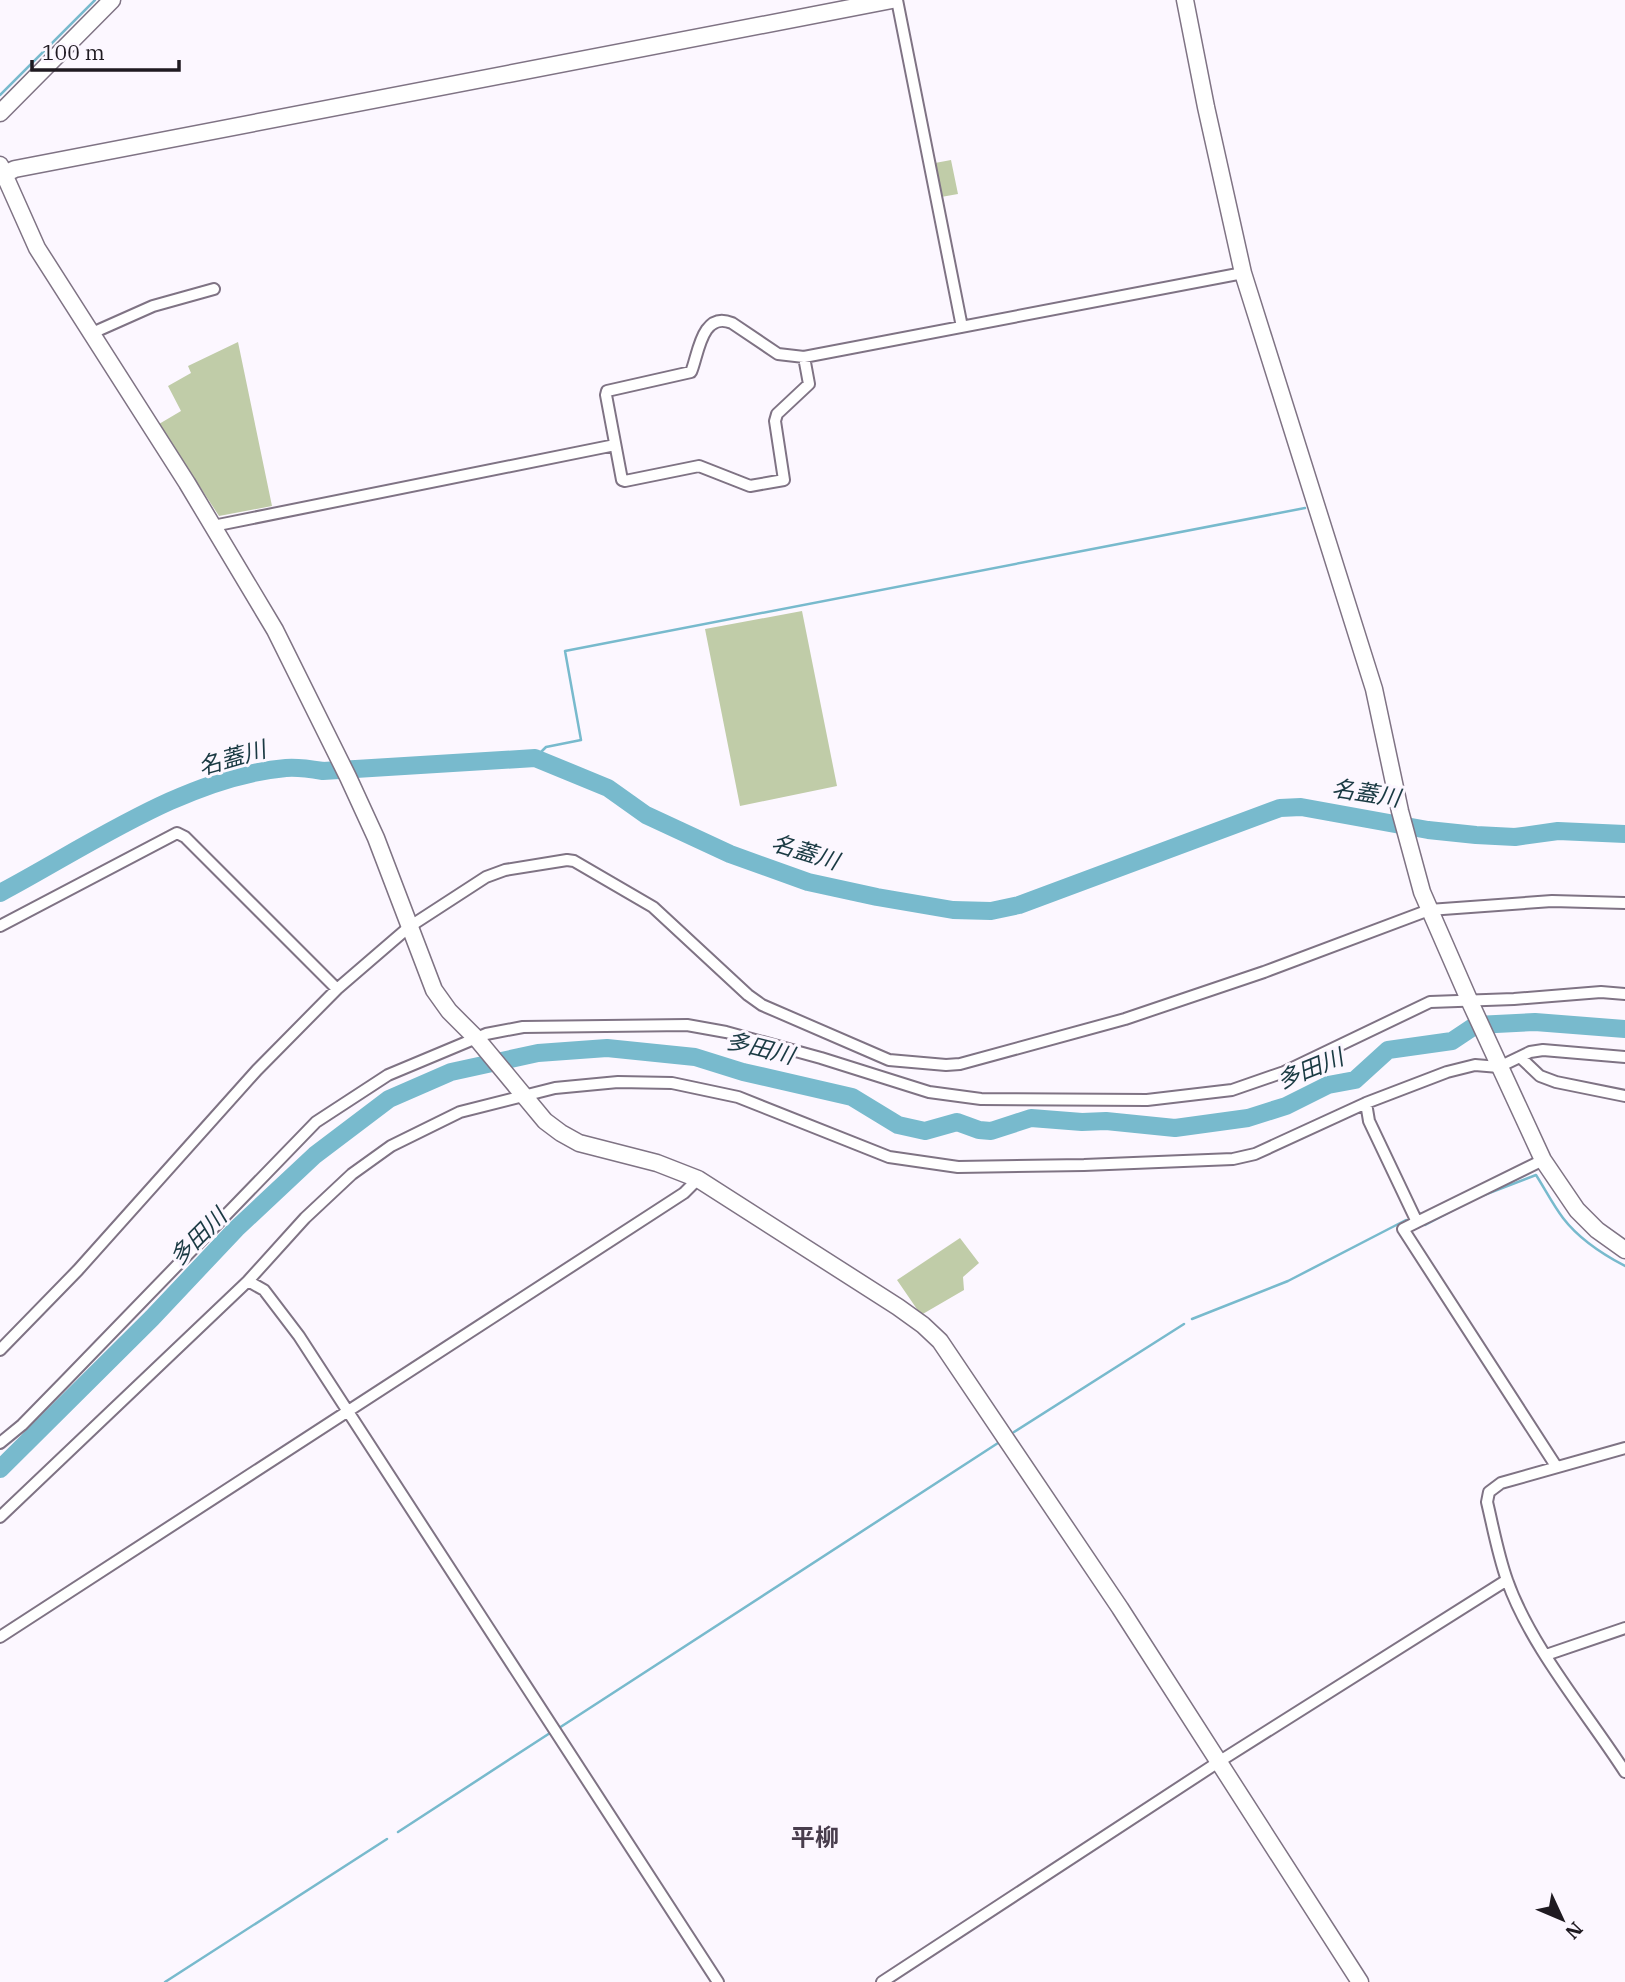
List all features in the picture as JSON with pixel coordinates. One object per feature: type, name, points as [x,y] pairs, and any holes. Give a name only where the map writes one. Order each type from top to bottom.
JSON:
[{"type":"street","points":[[0,113],[112,0]]},
{"type":"street","points":[[962,327],[895,0],[15,169],[2,169],[37,248],[213,526],[275,630],[376,838],[434,990],[449,1011],[479,1042],[545,1121],[579,1143],[657,1163],[698,1179],[898,1307],[940,1341],[1220,1761],[1360,1982]]},
{"type":"street","points":[[1185,0],[1243,273],[1368,667],[1400,811],[1429,911],[1543,1160],[1577,1210],[1597,1230],[1625,1250]]},
{"type":"street","points":[[804,357],[809,384],[780,410],[775,421],[784,480],[750,486],[699,466],[625,481],[621,477],[607,391],[691,372],[700,339],[719,321],[732,323],[778,354],[804,357],[1243,273]]},
{"type":"street","points":[[90,334],[153,306],[214,289]]},
{"type":"street","points":[[213,526],[615,445]]},
{"type":"street","points":[[0,926],[177,833],[185,837],[337,989]]},
{"type":"street","points":[[0,1350],[78,1270],[257,1070],[337,989],[409,927],[493,874],[574,861],[653,907],[762,1005],[889,1059],[946,1065],[960,1064],[1125,1019],[1264,972],[1429,911],[1552,901],[1625,902]]},
{"type":"street","points":[[479,1042],[486,1034],[523,1027],[687,1025],[726,1032],[821,1058],[929,1092],[981,1098],[1147,1100],[1231,1090],[1284,1072],[1430,1002],[1471,1005],[1601,992],[1625,994]]},
{"type":"street","points":[[0,1443],[22,1425],[316,1122],[388,1075],[470,1040],[479,1042]]},
{"type":"street","points":[[0,1517],[248,1281],[304,1219],[352,1174],[391,1146],[460,1112],[522,1093],[618,1082],[672,1083],[738,1097],[889,1157],[958,1167],[1084,1166],[1233,1159],[1255,1154],[1366,1103],[1447,1072],[1497,1063],[1530,1052],[1543,1050],[1625,1057]]},
{"type":"street","points":[[1520,1057],[1541,1076],[1556,1082],[1625,1096]]},
{"type":"street","points":[[1366,1103],[1369,1121],[1417,1222]]},
{"type":"street","points":[[1543,1160],[1403,1230],[1556,1466]]},
{"type":"street","points":[[0,1637],[684,1193],[698,1179]]},
{"type":"street","points":[[248,1281],[264,1290],[299,1336],[718,1982]]},
{"type":"street","points":[[1623,1765],[1546,1655],[1524,1618],[1507,1580],[1487,1502],[1489,1492],[1502,1483],[1625,1448]]},
{"type":"street","points":[[882,1982],[1220,1761],[1507,1580]]},
{"type":"street","points":[[1546,1655],[1625,1628]]},
{"type":"green space","points":[[951,160],[958,194],[941,197],[935,163]]},
{"type":"green space","points":[[238,342],[272,506],[219,516],[159,424],[181,411],[168,386],[191,373],[188,366]]},
{"type":"green space","points":[[802,611],[837,786],[740,806],[705,629]]},
{"type":"green space","points":[[960,1238],[979,1263],[963,1277],[964,1290],[921,1315],[897,1280]]},
{"type":"waterway","points":[[0,95],[95,0]]},
{"type":"waterway","points":[[535,758],[546,747],[581,740],[565,651],[1305,508]]},
{"type":"waterway","name":"名蓋川","points":[[0,893],[174,799],[248,774],[286,768],[323,771],[535,758],[608,788],[646,815],[730,854],[808,882],[953,910],[991,911],[1019,905],[1280,808],[1301,807],[1428,830],[1476,835],[1515,837],[1558,831],[1625,834]]},
{"type":"waterway","name":"多田川","points":[[0,1469],[152,1318],[236,1229],[315,1155],[389,1099],[451,1072],[538,1053],[607,1048],[695,1057],[743,1072],[852,1097],[898,1125],[925,1131],[957,1122],[979,1130],[991,1131],[1031,1118],[1106,1121],[1175,1128],[1248,1118],[1286,1106],[1328,1085],[1355,1080],[1388,1050],[1452,1041],[1476,1025],[1535,1022],[1625,1029]]},
{"type":"waterway","points":[[1484,1195],[1536,1175],[1569,1226],[1599,1251],[1625,1266]]},
{"type":"waterway","points":[[1425,1225],[1463,1205]]},
{"type":"waterway","points":[[1192,1319],[1288,1281],[1406,1220]]},
{"type":"waterway","points":[[1014,1432],[1184,1324]]},
{"type":"waterway","points":[[559,1728],[998,1443]]},
{"type":"waterway","points":[[398,1832],[550,1733]]},
{"type":"waterway","points":[[165,1982],[387,1839]]},
{"type":"district","name":"平柳","points":[[815,1838]]}]
